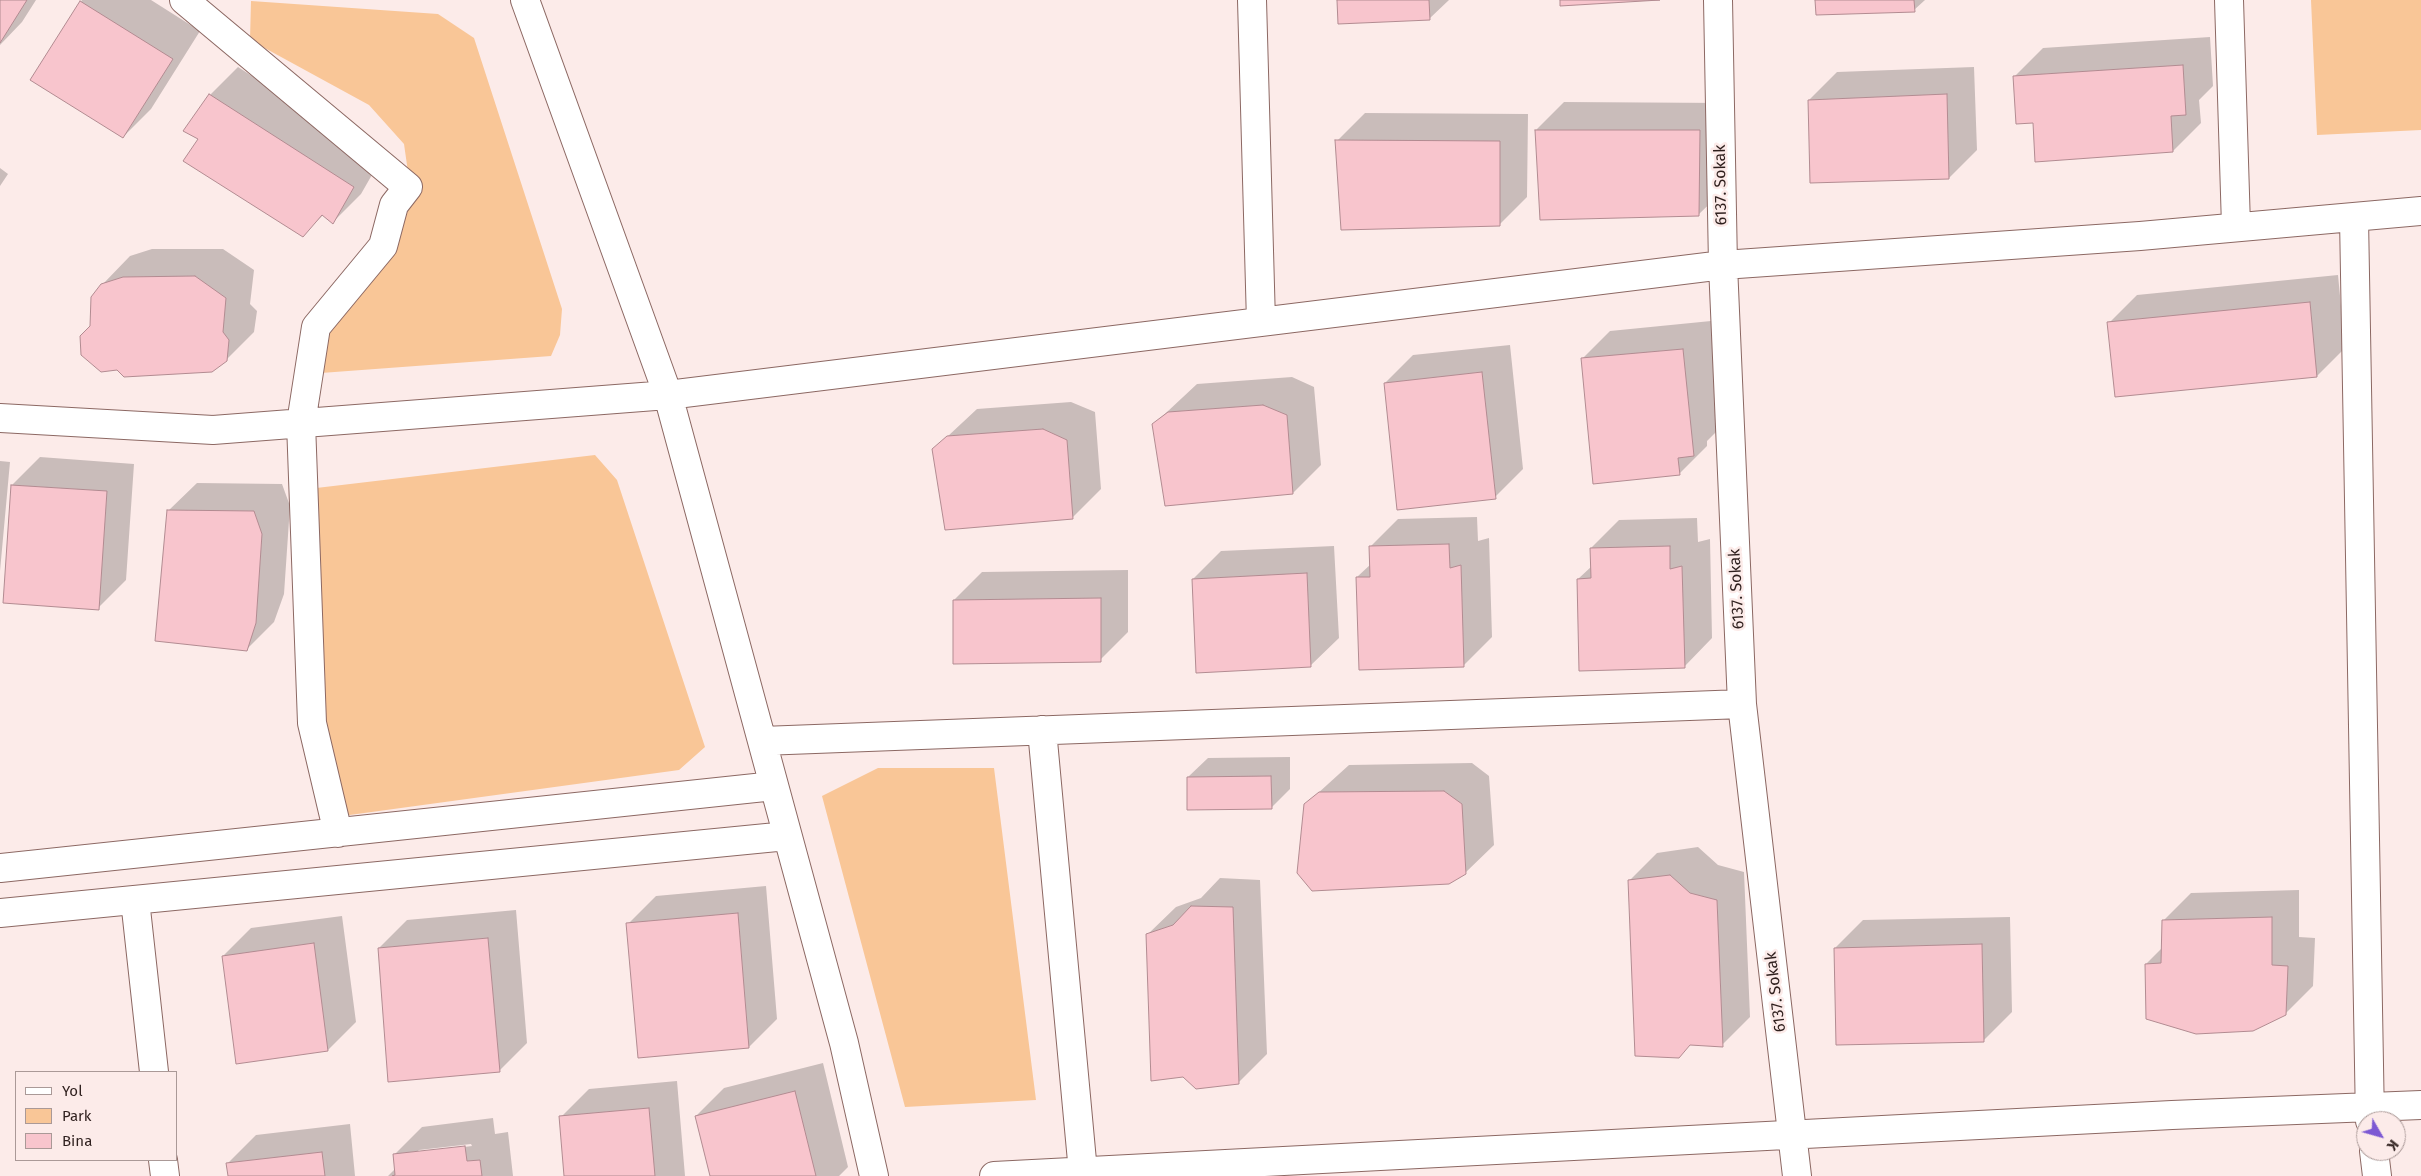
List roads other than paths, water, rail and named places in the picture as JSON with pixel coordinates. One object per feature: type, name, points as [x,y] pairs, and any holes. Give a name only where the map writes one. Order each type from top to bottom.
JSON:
[{"type":"street","points":[[184,0],[408,187],[394,205],[383,246],[316,327],[301,423],[312,722],[338,833]]},
{"type":"street","points":[[525,0],[668,395],[844,1044],[874,1176]]},
{"type":"street","points":[[1252,0],[1261,322]]},
{"type":"street","name":"6137. Sokak","points":[[1718,0],[1723,265],[1742,704],[1797,1176]]},
{"type":"street","points":[[2229,0],[2236,226]]},
{"type":"street","points":[[0,418],[213,430],[668,395],[1723,265],[2130,237],[2236,226],[2421,212]]},
{"type":"street","points":[[2354,218],[2370,1111]]},
{"type":"street","points":[[762,740],[1742,704]]},
{"type":"street","points":[[1042,730],[1083,1172]]},
{"type":"street","points":[[0,868],[774,786]]},
{"type":"street","points":[[0,913],[787,836]]},
{"type":"street","points":[[135,900],[154,1071]]},
{"type":"street","points":[[2387,1111],[2421,1105]]},
{"type":"street","points":[[994,1176],[2182,1114],[2356,1114]]},
{"type":"street","points":[[163,1161],[165,1176]]},
{"type":"street","points":[[2375,1161],[2377,1176]]}]
